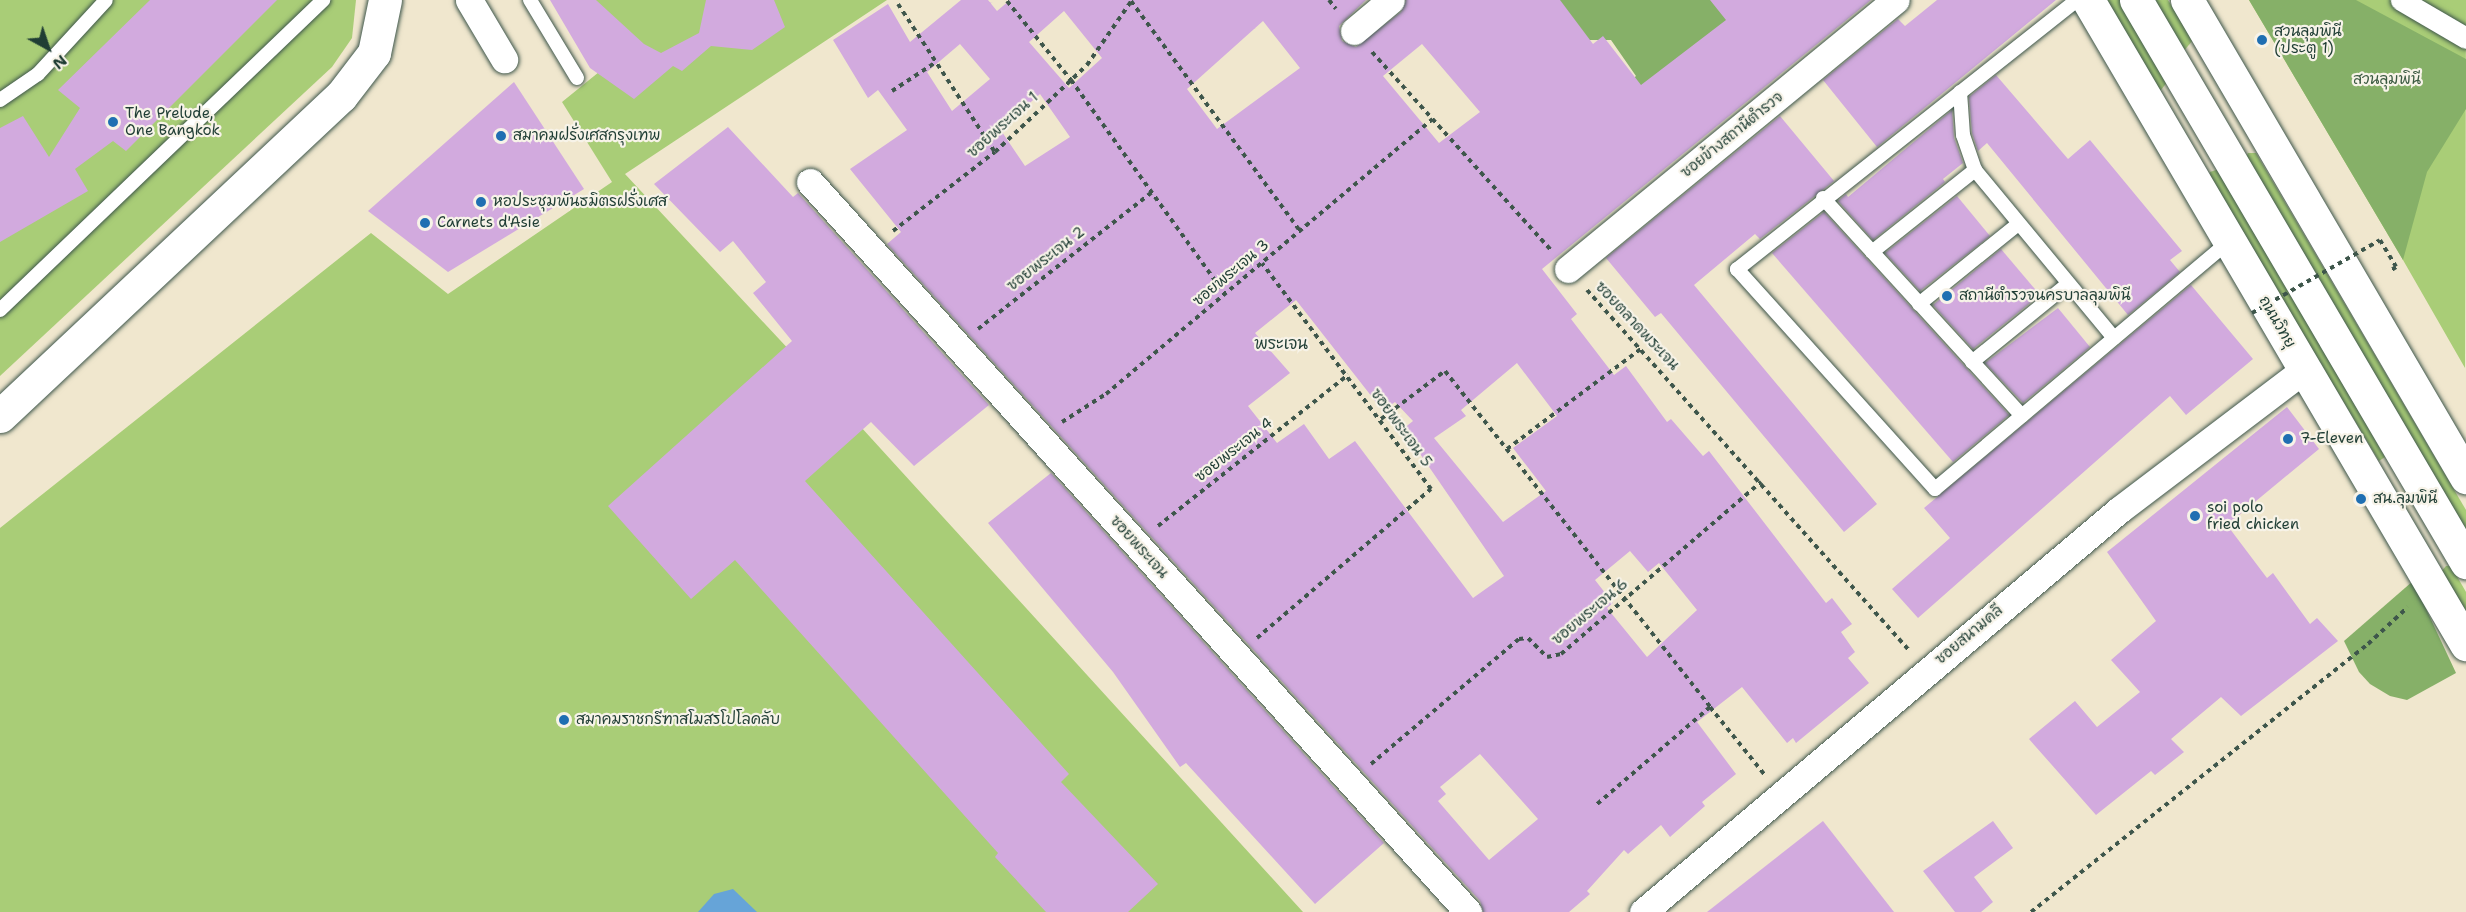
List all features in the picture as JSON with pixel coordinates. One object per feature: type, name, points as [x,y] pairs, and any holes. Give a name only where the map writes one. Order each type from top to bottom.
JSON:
[{"type":"main road","points":[[0,416],[341,96],[374,53],[385,0]]},
{"type":"main road","name":"ถนนวิทยุ","points":[[2088,0],[2466,644]]},
{"type":"main road","points":[[2136,0],[2466,562]]},
{"type":"main road","points":[[2187,0],[2466,476]]},
{"type":"main road","points":[[2173,145],[2247,102]]},
{"type":"main road","points":[[2393,519],[2427,497]]},
{"type":"street","points":[[469,0],[504,59]]},
{"type":"street","points":[[1354,31],[1390,0]]},
{"type":"street","name":"ซอยข้างสถานีตำรวจ","points":[[1568,269],[1896,0]]},
{"type":"street","points":[[2401,0],[2466,38]]},
{"type":"street","name":"ซอยพระเจน","points":[[810,182],[1468,912]]},
{"type":"street","name":"ซอยสนามคลี","points":[[1643,912],[1926,670],[2119,510],[2305,369]]},
{"type":"lane","points":[[0,100],[38,74],[106,0]]},
{"type":"lane","points":[[0,310],[323,0]]},
{"type":"lane","points":[[530,0],[577,78]]},
{"type":"lane","points":[[2076,0],[1737,268],[1935,489],[2230,241]]},
{"type":"lane","points":[[1960,92],[1963,135],[1976,170],[2017,225],[2114,338]]},
{"type":"lane","points":[[1872,252],[1976,170]]},
{"type":"lane","points":[[1823,198],[2022,416]]},
{"type":"lane","points":[[1919,304],[2017,225]]},
{"type":"lane","points":[[1972,362],[2068,284]]},
{"type":"path","name":"ซอยตลาดพระเจน","points":[[1329,0],[1433,119],[1642,348],[1926,670]]},
{"type":"path","name":"ซอยพระเจน 1","points":[[870,249],[995,152],[1087,65],[1131,1]]},
{"type":"path","points":[[1131,1],[1300,231]]},
{"type":"path","points":[[1007,2],[1071,80],[1225,294]]},
{"type":"path","points":[[898,4],[995,152]]},
{"type":"path","points":[[892,91],[936,62]]},
{"type":"path","name":"ซอยพระเจน 3","points":[[1039,437],[1106,394],[1433,119]]},
{"type":"path","name":"ซอยพระเจน 2","points":[[957,347],[1152,192]]},
{"type":"path","points":[[2253,313],[2380,240],[2396,267],[2390,271]]},
{"type":"path","name":"ซอยพระเจน 5","points":[[1237,655],[1431,489],[1381,419],[1262,263]]},
{"type":"path","points":[[1507,448],[1642,348]]},
{"type":"path","points":[[1381,419],[1445,371],[1780,794]]},
{"type":"path","name":"ซอยพระเจน 4","points":[[1136,544],[1348,375]]},
{"type":"path","name":"ซอยพระเจน 6","points":[[1350,782],[1519,639],[1528,638],[1546,657],[1554,658],[1761,482]]},
{"type":"path","points":[[2031,912],[2368,644],[2432,587]]},
{"type":"path","points":[[1596,805],[1710,706]]},
{"type":"green space","points":[[0,0],[356,0],[352,38],[332,67],[0,376]]},
{"type":"green space","name":"สมาคมราชกรีฑาสโมสรโปโลคลับ","points":[[552,0],[887,0],[625,174],[850,415],[1303,912],[0,912],[0,528],[371,233],[448,294],[612,182],[562,102],[599,72]]},
{"type":"green space","points":[[1545,0],[1760,0],[1757,42],[1611,99],[1636,76],[1611,40],[1582,40]]},
{"type":"green space","points":[[2100,0],[2122,0],[2168,81],[2161,90],[2156,90]]},
{"type":"green space","points":[[2156,0],[2168,0],[2193,40],[2183,52],[2162,31]]},
{"type":"green space","name":"สวนลุมพินี","points":[[2249,0],[2466,0],[2465,368],[2403,260]]},
{"type":"green space","name":"สวนลุมพินี","points":[[2249,0],[2356,0],[2466,59],[2466,109],[2427,172],[2403,260]]},
{"type":"green space","points":[[2248,153],[2256,153],[2466,510],[2466,537],[2245,160]]},
{"type":"green space","points":[[2219,169],[2385,457],[2379,461],[2209,178],[2210,172]]},
{"type":"green space","points":[[2446,566],[2451,566],[2466,592],[2466,616],[2441,572]]},
{"type":"green space","points":[[2413,581],[2456,673],[2407,700],[2390,696],[2370,684],[2359,672],[2344,641]]},
{"type":"water","points":[[733,889],[757,912],[698,912],[714,894]]},
{"type":"building","name":"The Prelude, One Bangkok","points":[[150,0],[277,0],[126,151],[113,141],[75,169],[88,191],[0,242],[0,128],[23,116],[49,157],[80,108],[58,90]]},
{"type":"building","points":[[550,0],[596,0],[644,44],[661,53],[699,33],[706,0],[774,0],[785,27],[752,50],[711,46],[682,71],[673,66],[634,99],[590,68]]},
{"type":"building","points":[[961,0],[988,0],[997,11],[1010,0],[1366,0],[1339,26],[1342,41],[1356,47],[1401,12],[1406,0],[1560,0],[1593,44],[1603,36],[1641,85],[1726,20],[1710,0],[1871,0],[1542,269],[1577,314],[1571,319],[1614,375],[1626,366],[1667,422],[1671,419],[1703,456],[1709,451],[1826,603],[1832,598],[1852,624],[1841,632],[1855,652],[1848,658],[1869,683],[1796,743],[1793,738],[1787,743],[1742,687],[1697,722],[1736,774],[1702,802],[1705,806],[1670,837],[1661,825],[1628,854],[1624,850],[1587,891],[1590,894],[1569,912],[1483,912],[1480,901],[887,244],[901,232],[850,169],[907,130],[878,90],[868,98],[833,40],[888,4],[910,42]],"holes":[[[1064,11],[1102,58],[1069,88],[1029,42]],[[1263,21],[1300,68],[1217,129],[1187,89]],[[960,44],[990,79],[952,111],[927,72]],[[1422,44],[1480,112],[1439,143],[1383,76]],[[1040,94],[1070,137],[1025,166],[1000,129]],[[1296,300],[1383,411],[1395,402],[1413,421],[1403,429],[1504,576],[1473,598],[1355,441],[1329,459],[1304,424],[1277,443],[1248,406],[1290,373],[1255,333]],[[1517,363],[1557,416],[1513,448],[1546,491],[1503,522],[1434,438],[1466,416],[1461,410]],[[1630,551],[1648,572],[1659,563],[1697,610],[1647,657],[1607,608],[1613,603],[1595,580]],[[1480,754],[1538,819],[1489,860],[1438,801],[1446,794],[1440,787]]]},
{"type":"building","points":[[1937,0],[2056,0],[1877,147],[1823,80],[1898,19],[1905,26]]},
{"type":"building","points":[[1996,75],[2068,159],[2090,140],[2182,251],[2170,260],[2180,272],[2128,315],[1987,143],[1978,151],[1972,133],[1969,97]]},
{"type":"building","name":"สมาคมฝรั่งเศสกรุงเทพ","points":[[514,82],[584,189],[448,272],[368,211]]},
{"type":"building","points":[[1952,110],[1954,138],[1963,163],[1943,179],[1945,182],[1873,240],[1838,201],[1846,194],[1848,197]]},
{"type":"building","points":[[1780,116],[1834,181],[1760,239],[1755,234],[1694,285],[1877,504],[1844,532],[1661,313],[1655,317],[1606,258]]},
{"type":"building","points":[[728,127],[793,197],[798,193],[989,405],[914,466],[871,422],[805,481],[1069,774],[1061,782],[1158,884],[1128,912],[1046,912],[995,857],[998,853],[735,560],[691,599],[608,506],[792,341],[753,293],[766,282],[733,241],[720,252],[654,184]]},
{"type":"building","points":[[1957,196],[1990,236],[1920,291],[1885,253]]},
{"type":"building","points":[[1824,212],[2009,415],[1953,462],[1772,253]]},
{"type":"building","points":[[2001,249],[2040,295],[1973,349],[1933,305]]},
{"type":"building","points":[[2191,285],[2253,359],[2186,415],[2170,396],[1918,618],[1892,589],[1950,538],[1924,508]]},
{"type":"building","points":[[2058,308],[2090,347],[2023,403],[1985,363]]},
{"type":"building","points":[[2287,407],[2319,449],[2227,525],[2267,578],[2273,573],[2310,624],[2317,618],[2338,641],[2241,716],[2221,697],[2171,739],[2184,752],[2155,775],[2151,771],[2096,815],[2029,739],[2075,701],[2097,727],[2140,692],[2111,660],[2156,621],[2107,552]]},
{"type":"building","points":[[1051,473],[1384,843],[1315,904],[1186,763],[1180,767],[1113,672],[988,523]]},
{"type":"building","points":[[1823,821],[1894,912],[1707,912]]},
{"type":"building","points":[[1993,821],[2013,848],[1974,877],[1993,902],[1981,912],[1955,912],[1923,871]]},
{"type":"place","name":"สวนลุมพินี (ประตู 1)","points":[[2262,40]]},
{"type":"place","name":"The Prelude, One Bangkok","points":[[113,122]]},
{"type":"place","name":"สมาคมฝรั่งเศสกรุงเทพ","points":[[501,136]]},
{"type":"place","name":"หอประชุมพันธมิตรฝรั่งเศส","points":[[481,202]]},
{"type":"place","name":"Carnets d'Asie","points":[[425,223]]},
{"type":"place","name":"สถานีตำรวจนครบาลลุมพินี","points":[[1947,296]]},
{"type":"place","name":"7-Eleven","points":[[2288,439]]},
{"type":"place","name":"สน.ลุมพินี","points":[[2361,499]]},
{"type":"place","name":"soi polo fried chicken","points":[[2195,516]]},
{"type":"place","name":"สมาคมราชกรีฑาสโมสรโปโลคลับ","points":[[564,720]]},
{"type":"district","name":"พระเจน","points":[[1281,344]]}]
